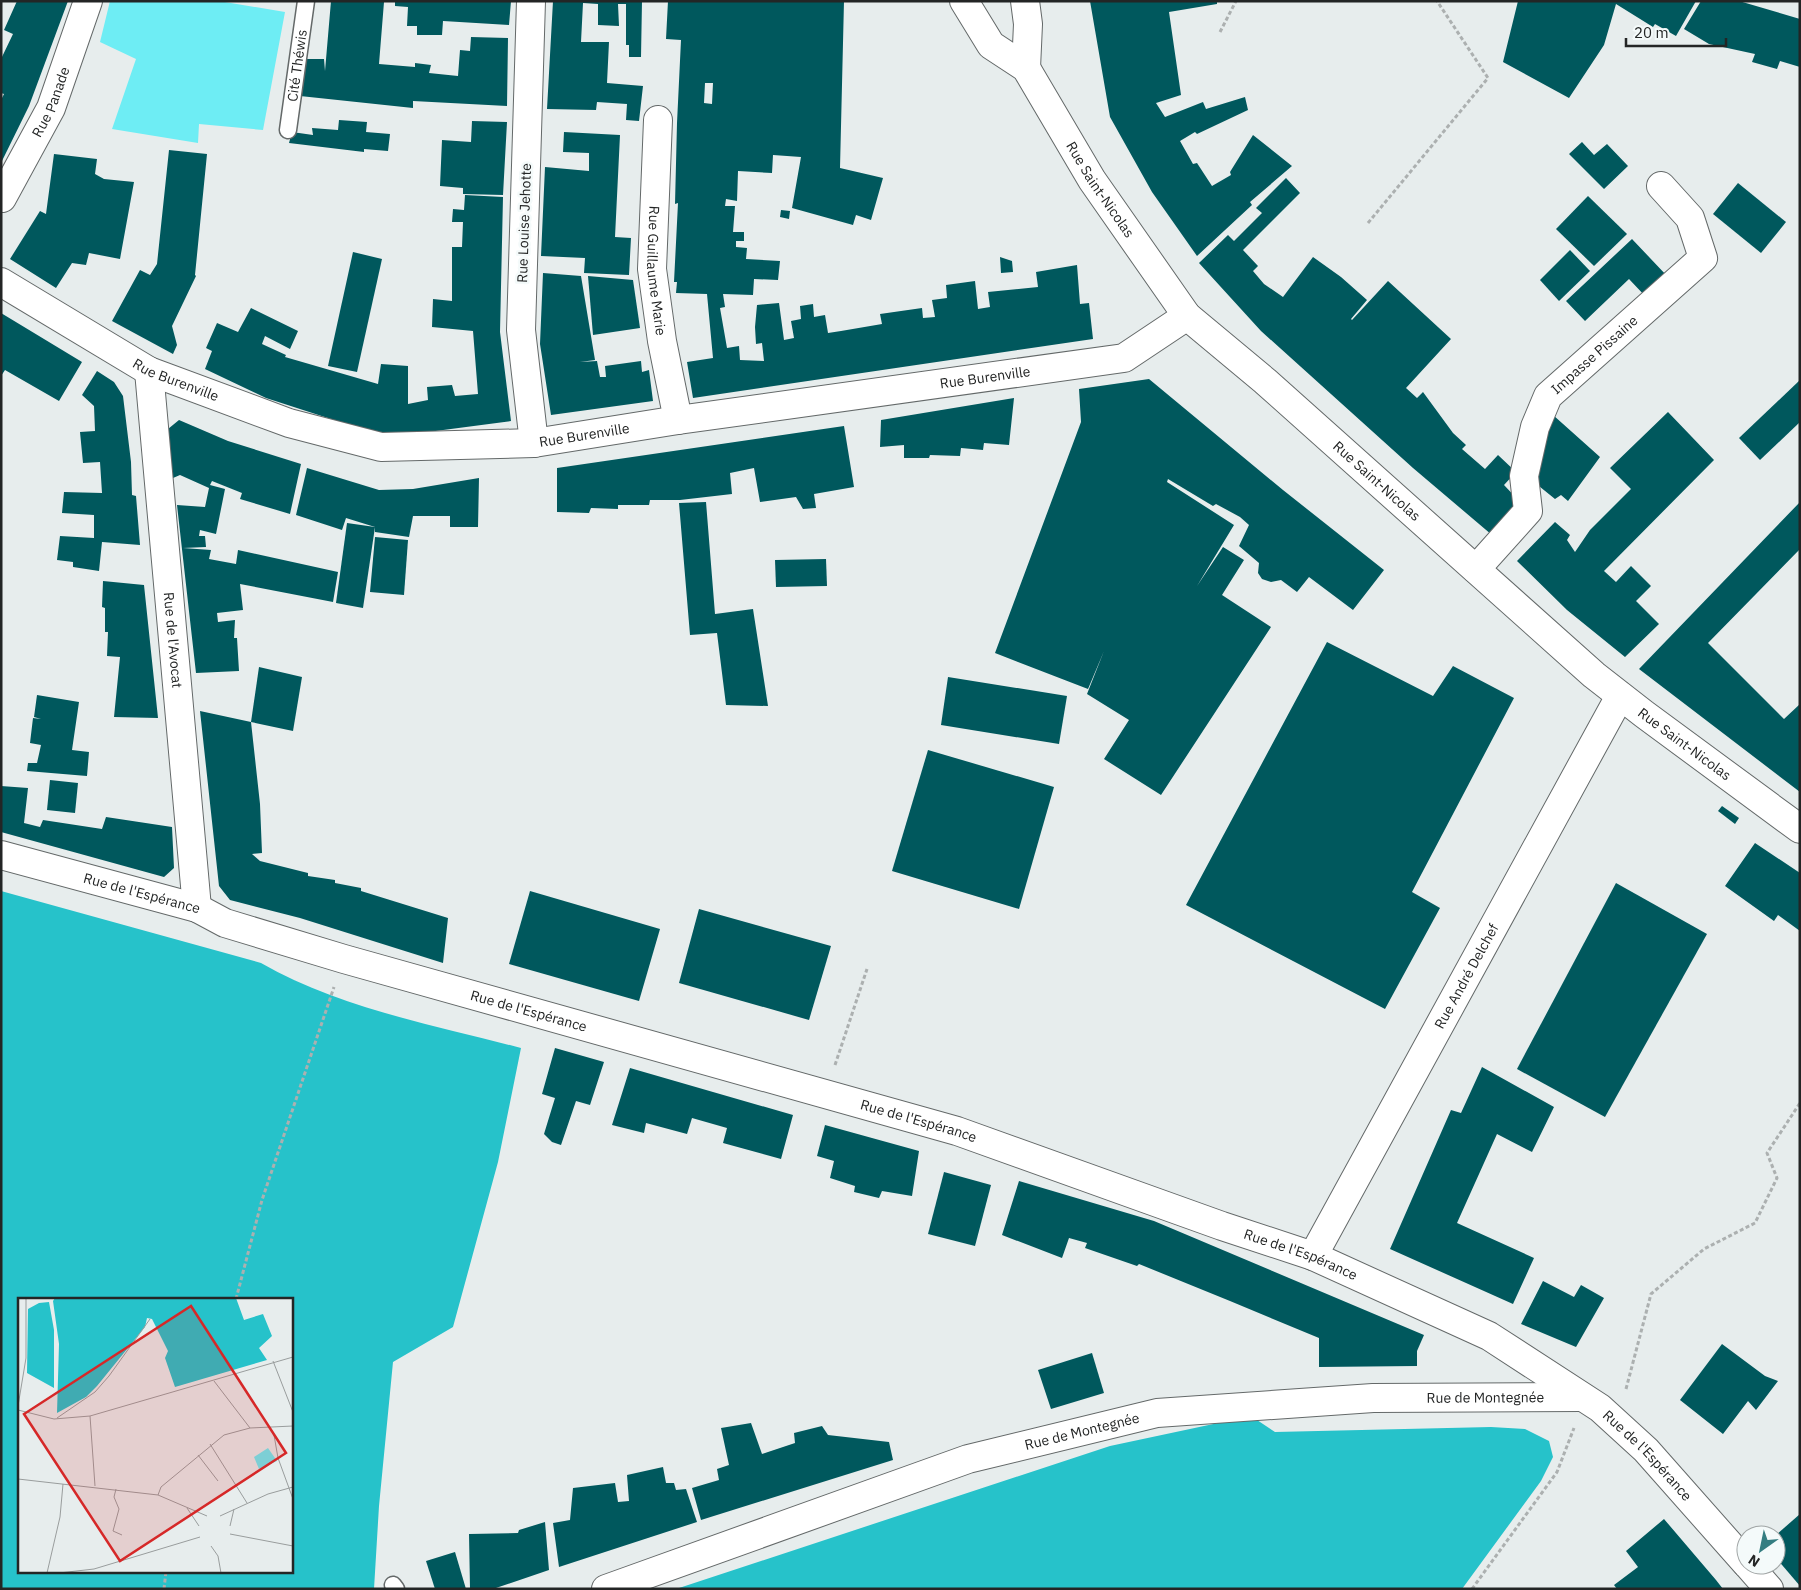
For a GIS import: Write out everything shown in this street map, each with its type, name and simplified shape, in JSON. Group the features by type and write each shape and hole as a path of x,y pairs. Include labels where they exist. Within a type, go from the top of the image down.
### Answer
{"street":[{"name":"Rue Panade","path":"2,198 50,108 88,1"},
{"name":"Rue Louise Jehotte","path":"532,1 521,330 534,443"},
{"name":"Rue Saint-Nicolas","path":"964,1 992,45 1026,68 1092,180 1187,316 1265,381 1620,696 1800,829"},
{"path":"1024,1 1028,24 1026,68"},
{"name":"Rue Guillaume Marie","path":"658,120 652,269 662,341 678,420"},
{"name":"Impasse Pissaine","path":"1476,570 1528,511 1524,476 1535,427 1548,396 1703,258 1690,218 1661,186"},
{"name":"Rue Burenville","path":"1,282 149,371 289,423 381,447 534,443 678,420 1124,358 1187,316"},
{"name":"Rue de l'Avocat","path":"149,371 197,908"},
{"name":"Rue André Delchef","path":"1313,1256 1514,894 1620,696"},
{"name":"Rue de l'Espérance","path":"1,855 197,908 225,923 344,959 957,1130 1222,1226 1313,1256 1489,1336 1600,1410 1646,1450 1736,1552"},
{"name":"Rue de Montegnée","path":"606,1589 968,1459 1157,1413 1373,1398 1600,1410"},
{"name":"Rue de l'Espérance","path":"1757,1575 1769,1589"}],"lane":[{"name":"Cité Théwis","path":"288,130 306,1"}],"path":[{"path":"1220,32 1236,1"},
{"path":"1368,223 1488,78 1438,1"},
{"path":"236,1298 262,1200 344,959"},
{"path":"827,1094 838,1052 867,969"},
{"path":"1472,1589 1557,1472 1575,1424 1600,1410 1651,1294 1704,1249 1755,1223 1777,1178 1767,1153 1800,1103"},
{"path":"164,1589 166,1572"}],"shaded area":[{"path":"110,1 219,1 285,12 263,130 199,124 198,143 112,129 136,59 100,42"},
{"path":"1,891 261,963 291,979 355,1004 521,1048 498,1162 453,1327 393,1362 379,1506 374,1589 1,1589"},
{"path":"1251,1416 1275,1432 1491,1427 1525,1429 1549,1441 1553,1457 1541,1481 1462,1589 676,1589 1110,1446"}],"building":[{"path":"17,1 68,1 29,106 1,163 1,100 4,94 1,93 1,59 13,34 4,30"},
{"path":"331,1 384,2 379,64 415,67 415,63 431,65 429,73 458,76 460,50 470,51 471,37 508,38 507,106 413,101 413,108 300,96 303,59 324,59 325,71"},
{"path":"395,1 511,1 509,25 443,21 442,35 417,35 417,26 407,26 408,7 395,6"},
{"path":"553,1 642,1 641,57 629,57 629,45 626,45 626,4 618,4 619,26 598,25 598,4 583,3 581,42 609,42 607,83 643,86 639,121 626,120 627,104 597,102 596,110 547,109"},
{"path":"668,1 844,1 840,168 883,178 871,220 856,215 853,225 792,208 801,157 773,155 772,173 738,171 737,201 726,199 725,206 735,206 733,232 744,232 744,241 736,241 736,247 747,248 746,259 780,261 778,280 754,279 753,295 723,294 725,307 720,308 727,348 739,346 740,360 764,361 762,343 756,344 757,305 779,303 784,340 794,338 791,321 801,319 800,306 813,304 814,317 825,315 828,333 882,324 880,314 922,308 923,318 935,317 932,300 947,298 946,285 975,281 978,309 990,307 988,292 1038,287 1036,272 1077,265 1080,304 1089,303 1093,339 693,398 687,362 713,358 707,294 676,293 677,282 674,282 678,203 675,204 681,40 666,39","holes":["705,83 713,83 712,104 704,103"]},
{"path":"1090,1 1217,1 1217,4 1169,12 1181,95 1156,103 1165,117 1203,102 1206,109 1245,97 1248,110 1197,134 1195,132 1180,141 1193,164 1197,163 1212,186 1231,175 1230,172 1253,135 1292,166 1250,202 1252,205 1197,256 1152,192 1110,117"},
{"path":"1518,1 1696,1 1676,36 1655,24 1653,27 1616,4 1604,45 1569,98 1503,62"},
{"path":"1701,1 1739,1 1800,19 1800,67 1780,61 1777,69 1752,62 1755,54 1709,44 1684,29"},
{"path":"339,120 367,122 366,132 390,134 388,151 364,149 364,152 289,143 292,132 313,135 312,128 338,130"},
{"path":"472,121 507,122 503,195 463,194 463,188 440,186 442,140 471,142"},
{"path":"564,132 620,135 615,237 631,238 629,275 584,273 585,258 541,256 545,167 589,171 589,153 563,152"},
{"path":"1582,142 1594,155 1607,144 1628,166 1604,189 1569,154"},
{"path":"169,150 207,154 196,276 172,326 177,345 173,354 112,321 140,270 150,275 157,264"},
{"path":"54,154 97,159 95,174 104,179 134,182 120,259 89,253 86,265 72,263 56,288 10,259 40,211 46,214"},
{"path":"1286,178 1300,193 1243,250 1258,266 1253,271 1264,284 1283,297 1313,257 1341,277 1367,300 1352,320 1388,281 1451,339 1406,388 1417,398 1423,392 1453,433 1466,445 1462,449 1485,469 1498,455 1516,472 1504,485 1521,503 1492,535 1413,468 1261,331 1199,263 1228,235 1234,241 1262,213 1256,208"},
{"path":"1738,183 1786,222 1761,253 1713,214"},
{"path":"465,195 503,197 500,332 511,421 405,435 368,431 266,398 205,369 212,351 206,348 217,323 238,332 251,308 298,331 290,349 265,336 262,344 286,355 285,357 378,384 381,364 408,366 408,404 428,400 427,387 452,385 455,396 478,394 473,331 432,327 433,299 452,301 452,247 462,247 463,222 452,222 453,209 464,210"},
{"path":"1588,196 1627,234 1594,266 1556,229"},
{"path":"781,210 790,211 789,219 780,217"},
{"path":"1632,239 1668,277 1646,297 1629,279 1585,321 1566,301"},
{"path":"1570,250 1590,271 1559,301 1540,280"},
{"path":"353,252 382,259 357,372 328,366"},
{"path":"1000,257 1012,261 1013,272 1001,273"},
{"path":"543,273 581,276 595,360 580,362 597,361 600,377 606,377 605,366 641,361 642,372 649,370 653,401 551,415 540,344"},
{"path":"588,276 633,280 640,328 593,335"},
{"path":"1,313 82,362 59,401 5,370 1,376"},
{"path":"97,371 114,382 123,396 131,462 132,495 136,496 140,545 102,542 99,571 73,567 73,562 57,560 60,536 94,538 94,515 62,513 64,492 102,493 100,462 83,463 80,432 95,431 94,406 82,395"},
{"path":"1149,379 1283,490 1384,570 1353,610 1309,577 1297,592 1281,580 1271,582 1262,579 1258,573 1259,563 1239,546 1249,525 1240,517 1216,504 1213,506 1168,479 1167,482 1234,525 1197,586 1223,547 1244,560 1222,595 1271,627 1161,795 1104,759 1129,720 1087,694 1104,651 1088,689 995,653 1081,422 1079,389"},
{"path":"1800,380 1800,422 1760,460 1739,438"},
{"path":"1014,398 1009,445 984,443 983,450 961,448 960,456 930,455 929,458 904,458 904,445 880,447 881,420"},
{"path":"1668,412 1714,460 1604,571 1616,582 1631,566 1651,586 1636,601 1659,624 1625,657 1567,610 1517,561 1555,522 1570,535 1567,540 1575,552 1590,530 1631,489 1610,468"},
{"path":"1553,415 1600,457 1568,501 1561,495 1555,499 1529,478"},
{"path":"179,420 228,441 301,464 290,514 240,499 242,493 212,481 210,485 225,489 216,534 200,530 199,536 205,536 206,547 183,548 211,550 209,559 236,564 238,550 338,572 333,602 240,584 243,610 217,613 218,622 235,620 234,638 237,638 239,671 196,673 177,505 205,507 209,488 180,475 173,478 168,429"},
{"path":"844,426 854,487 814,494 816,508 803,509 796,497 760,502 754,468 730,473 732,494 680,500 650,500 649,505 618,505 618,509 591,508 589,513 557,512 557,468"},
{"path":"307,468 379,490 413,489 479,478 478,527 450,527 450,516 413,516 409,537 375,532 375,527 346,518 342,530 296,515"},
{"path":"706,502 715,614 753,609 768,706 726,705 717,633 690,635 679,503"},
{"path":"1800,502 1800,549 1708,643 1784,719 1800,704 1800,792 1639,669"},
{"path":"347,523 375,527 363,608 336,603"},
{"path":"375,537 408,540 404,595 370,592"},
{"path":"826,559 827,586 776,587 775,560"},
{"path":"103,581 144,585 158,718 114,717 120,657 107,656 108,632 105,632 105,608 102,607"},
{"path":"1327,642 1433,696 1453,666 1514,698 1412,892 1440,908 1385,1009 1186,905"},
{"path":"259,667 302,677 293,731 251,722"},
{"path":"948,677 1067,696 1059,744 941,725"},
{"path":"37,695 79,702 72,750 89,752 87,776 27,771 28,763 37,763 41,745 30,743 33,718 41,719 34,717"},
{"path":"200,711 251,722 260,804 262,853 252,854 260,861 308,873 308,876 335,880 335,883 361,888 361,891 448,918 443,963 300,918 230,900 219,886"},
{"path":"928,750 1054,787 1019,909 892,871"},
{"path":"50,780 78,783 75,813 47,810"},
{"path":"1,786 28,788 24,823 40,827 43,820 102,829 106,817 172,827 174,868 164,877 1,832"},
{"path":"1722,806 1739,818 1735,824 1718,811"},
{"path":"1755,843 1800,873 1800,931 1778,915 1774,921 1725,886"},
{"path":"1616,883 1707,934 1605,1117 1517,1069"},
{"path":"530,891 660,929 639,1001 509,964"},
{"path":"699,909 831,946 809,1020 679,983"},
{"path":"555,1048 604,1062 590,1105 576,1101 561,1145 552,1142 544,1134 555,1098 542,1094"},
{"path":"1482,1067 1554,1107 1532,1152 1497,1134 1457,1223 1534,1258 1513,1304 1390,1249 1451,1110 1461,1113"},
{"path":"630,1068 793,1115 781,1159 723,1143 727,1128 692,1118 687,1134 646,1123 644,1133 612,1125"},
{"path":"825,1125 919,1151 912,1196 882,1191 879,1198 854,1192 855,1186 830,1178 834,1161 817,1156"},
{"path":"944,1172 991,1185 975,1246 928,1234"},
{"path":"1019,1181 1154,1221 1424,1335 1417,1351 1417,1366 1319,1367 1319,1338 1139,1264 1137,1266 1085,1248 1087,1243 1069,1238 1062,1258 1002,1235"},
{"path":"1543,1281 1574,1297 1581,1285 1604,1298 1576,1347 1521,1324"},
{"path":"1722,1344 1765,1376 1778,1381 1756,1410 1748,1401 1723,1434 1680,1400"},
{"path":"1092,1353 1104,1393 1051,1409 1038,1370"},
{"path":"751,1423 762,1454 795,1443 794,1433 822,1426 828,1435 889,1442 893,1460 701,1520 692,1488 719,1480 717,1469 729,1465 721,1428"},
{"path":"663,1467 666,1483 674,1483 676,1490 686,1489 697,1522 559,1567 553,1523 570,1520 573,1488 615,1483 618,1502 629,1501 627,1475"},
{"path":"1800,1514 1800,1586 1786,1570 1786,1526"},
{"path":"1664,1519 1723,1589 1617,1589 1614,1585 1638,1567 1626,1551"},
{"path":"545,1522 549,1570 493,1589 470,1589 469,1534 518,1533 519,1530"},
{"path":"455,1552 466,1589 435,1589 426,1561"}]}
